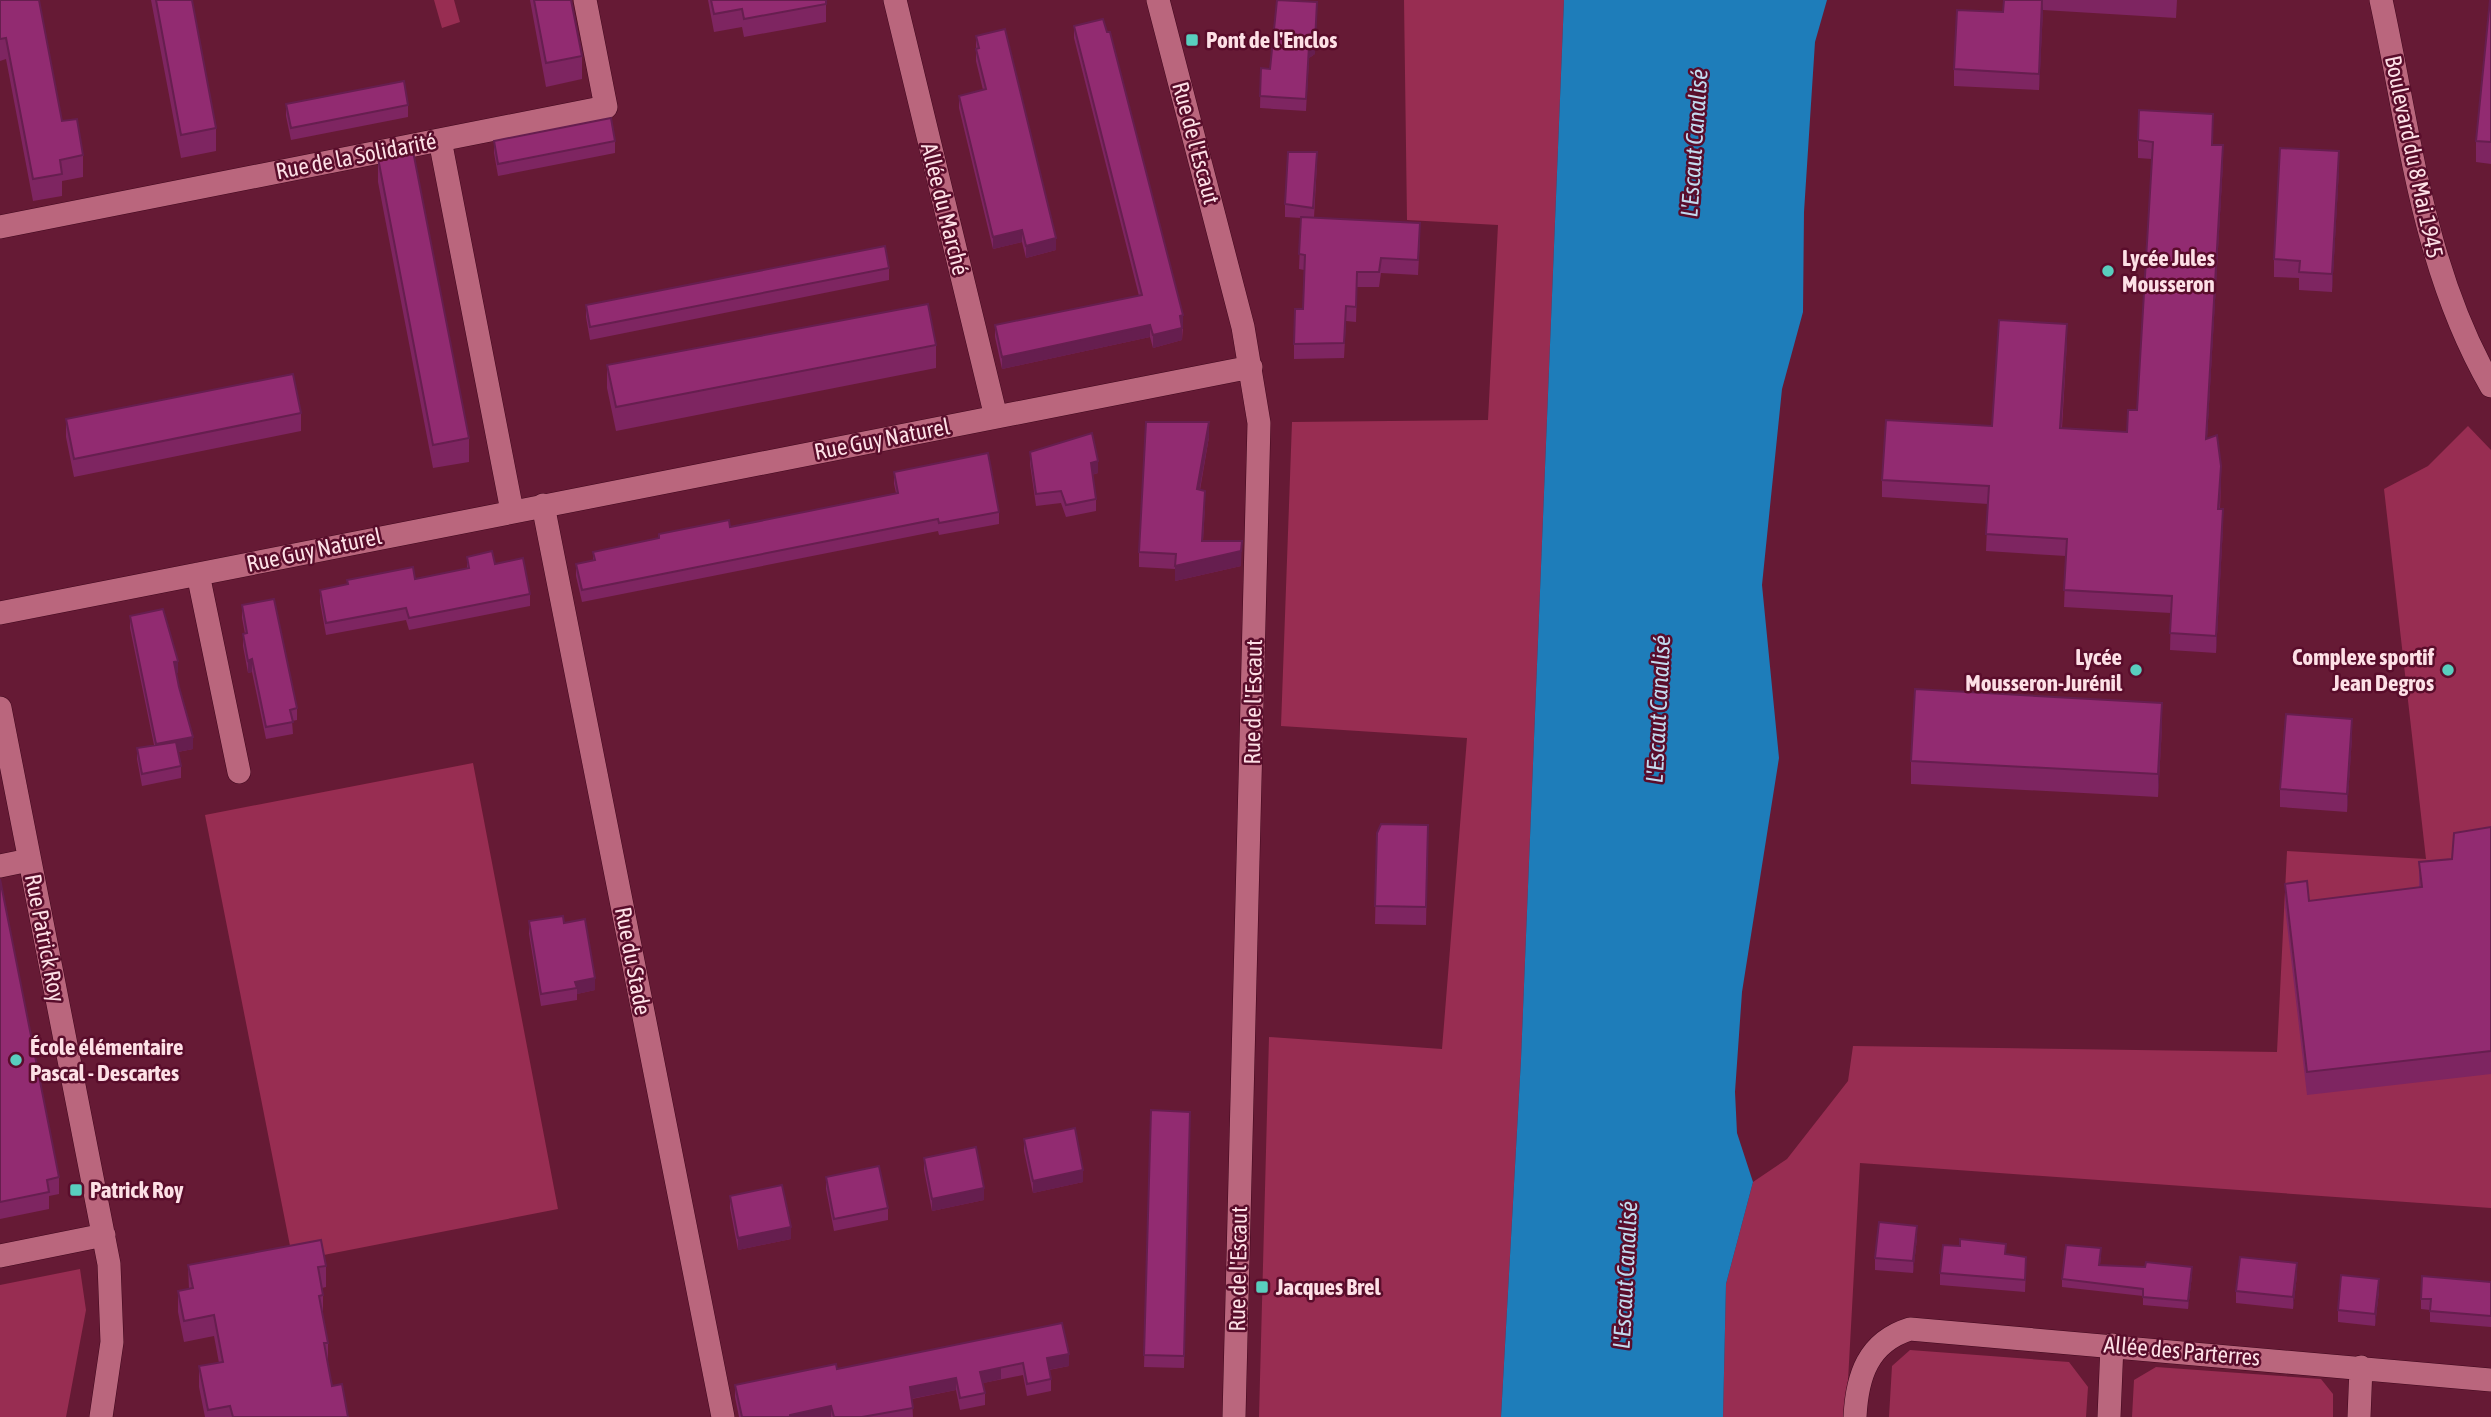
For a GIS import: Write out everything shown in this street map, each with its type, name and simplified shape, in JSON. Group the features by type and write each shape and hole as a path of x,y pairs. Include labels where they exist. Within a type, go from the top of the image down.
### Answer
{"street":[{"name":"Rue de la Solidarité","path":"0,228 606,107 585,0"},
{"name":"Allée du Marché","path":"895,0 996,417"},
{"name":"Rue de l'Escaut","path":"1158,0 1251,367 1258,407 1234,1417"},
{"name":"Boulevard du 8 Mai 1945","path":"2381,1 2431,243 2452,304 2491,386"},
{"path":"440,140 512,511"},
{"name":"Rue Guy Naturel","path":"0,613 1251,367"},
{"name":"Rue du Stade","path":"543,505 723,1417"},
{"path":"198,574 239,772"},
{"name":"Rue Patrick Roy","path":"0,708 111,1281 113,1322 110,1366 101,1417"},
{"path":"0,866 29,860"},
{"path":"0,1256 104,1236"},
{"name":"Allée des Parterres","path":"1855,1417 1858,1380 1878,1346 1899,1332 1925,1328 2491,1380"},
{"path":"2109,1417 2112,1345"},
{"path":"2359,1417 2361,1367"}],"shaded area":[{"path":"434,0 454,0 460,22 442,28"},
{"path":"1404,0 1564,0 1521,1059 1501,1417 1259,1417 1269,1037 1442,1049 1467,738 1281,726 1292,422 1488,420 1498,225 1407,220"},
{"path":"2468,426 2491,450 2491,1208 1860,1163 1846,1417 1723,1417 1726,1284 1753,1182 1787,1159 1848,1081 1853,1046 2277,1052 2287,851 2426,859 2384,489 2428,466"},
{"path":"473,763 558,1209 293,1261 205,815"},
{"path":"80,1269 86,1310 66,1417 0,1417 0,1285"},
{"path":"1910,1350 2069,1362 2088,1387 2086,1417 1889,1417 1892,1366"},
{"path":"2156,1367 2321,1379 2333,1394 2333,1417 2132,1417 2134,1380"}],"water":[{"name":"L'Escaut Canalisé","path":"1564,0 1827,0 1815,42 1804,212 1803,312 1782,389 1762,585 1779,758 1742,992 1735,1092 1737,1133 1753,1182 1726,1284 1723,1417 1501,1417 1521,1059"}],"building":[{"path":"0,0 39,0 62,121 77,119 83,155 60,160 62,174 33,179 6,38 0,39"},
{"path":"156,0 192,0 216,128 181,135"},
{"path":"534,0 571,0 582,56 546,63"},
{"path":"711,0 826,0 826,4 744,19 742,9 714,14"},
{"path":"1277,0 1317,2 1315,42 1309,46 1306,99 1260,96 1261,68 1270,69"},
{"path":"2004,0 2042,0 2039,74 1954,69 1957,10 2003,12"},
{"path":"2491,0 2491,142 2476,141"},
{"path":"1103,19 1107,32 1110,32 1183,315 1180,316 1182,328 1153,335 1150,325 1002,357 995,325 1142,295 1074,26"},
{"path":"1005,29 1056,238 1026,246 1022,230 993,237 959,96 986,89 976,49 979,48 976,36"},
{"path":"404,81 408,105 291,128 286,104"},
{"path":"2139,110 2213,114 2212,145 2223,145 2206,439 2217,435 2221,466 2218,509 2223,509 2216,636 2170,633 2172,596 2064,590 2067,539 1986,534 1989,486 1882,480 1886,420 1992,426 1999,320 2067,324 2060,428 2127,432 2128,410 2137,410 2153,142 2138,140"},
{"path":"611,118 615,141 498,164 494,141"},
{"path":"2280,148 2339,151 2332,274 2299,272 2300,261 2274,259"},
{"path":"413,151 469,438 433,445 378,158"},
{"path":"1288,152 1317,152 1313,208 1285,204"},
{"path":"1301,217 1420,223 1418,260 1381,258 1379,272 1357,272 1356,307 1346,306 1344,343 1294,344 1295,309 1303,309 1305,255 1299,254"},
{"path":"885,246 889,268 590,327 586,305"},
{"path":"928,304 936,345 616,407 607,365"},
{"path":"293,374 301,413 74,459 66,419"},
{"path":"1146,422 1209,422 1197,489 1205,491 1202,541 1242,541 1241,551 1175,566 1176,554 1139,552"},
{"path":"1092,433 1098,461 1091,463 1096,499 1066,505 1061,491 1036,494 1030,452"},
{"path":"988,453 999,512 939,523 938,519 582,590 576,564 595,560 593,552 659,538 659,534 729,520 730,527 898,493 894,472"},
{"path":"492,551 495,564 523,558 530,594 409,618 406,608 326,623 320,590 348,584 347,580 413,567 415,579 469,568 467,557"},
{"path":"274,599 297,708 290,710 293,722 266,727 252,659 248,661 242,605"},
{"path":"163,609 178,661 174,662 193,737 156,744 130,616"},
{"path":"1915,689 2162,703 2158,774 1911,761"},
{"path":"2286,714 2352,719 2347,794 2280,789"},
{"path":"176,742 181,766 142,774 137,748"},
{"path":"1381,824 1428,825 1426,907 1375,906 1377,833"},
{"path":"2491,827 2491,1051 2307,1072 2285,884 2307,881 2309,901 2422,887 2419,862 2452,859 2454,833"},
{"name":"École élémentaire Pascal - Descartes","path":"0,879 59,1177 47,1180 49,1192 0,1202"},
{"path":"563,916 564,923 585,919 595,978 575,982 577,988 541,994 529,921"},
{"path":"1151,1110 1190,1112 1184,1356 1144,1355"},
{"path":"1075,1128 1083,1170 1033,1181 1024,1139"},
{"path":"976,1147 984,1188 932,1199 924,1158"},
{"path":"879,1166 888,1208 834,1219 826,1177"},
{"path":"782,1185 791,1227 738,1238 730,1196"},
{"path":"1879,1222 1917,1226 1913,1261 1875,1258"},
{"path":"1960,1239 2006,1244 2005,1254 2026,1257 2025,1280 1940,1273 1943,1245 1960,1246"},
{"path":"321,1240 326,1266 318,1267 323,1295 319,1296 328,1343 324,1343 332,1386 342,1384 348,1417 233,1417 230,1406 208,1410 199,1366 223,1362 214,1315 184,1321 178,1291 193,1288 188,1265"},
{"path":"2066,1245 2101,1248 2099,1265 2145,1267 2146,1262 2192,1267 2188,1301 2143,1297 2143,1289 2062,1279"},
{"path":"2240,1257 2297,1263 2293,1297 2236,1291"},
{"path":"2341,1275 2379,1279 2375,1314 2338,1310"},
{"path":"2422,1276 2491,1282 2491,1316 2430,1311 2431,1299 2421,1299"},
{"path":"1062,1323 1069,1354 1047,1358 1051,1379 1027,1384 1023,1363 980,1372 985,1393 960,1398 956,1378 910,1387 913,1408 862,1417 834,1417 831,1406 790,1417 742,1417 735,1385 836,1364 837,1369"}],"place":[{"name":"Pont de l'Enclos","path":"1192,40"},
{"name":"Lycée Jules Mousseron","path":"2108,271"},
{"name":"Lycée Mousseron-Jurénil","path":"2136,670"},
{"name":"Complexe sportif Jean Degros","path":"2448,670"},
{"name":"École élémentaire Pascal - Descartes","path":"16,1060"},
{"name":"Patrick Roy","path":"76,1190"},
{"name":"Jacques Brel","path":"1262,1287"}]}
